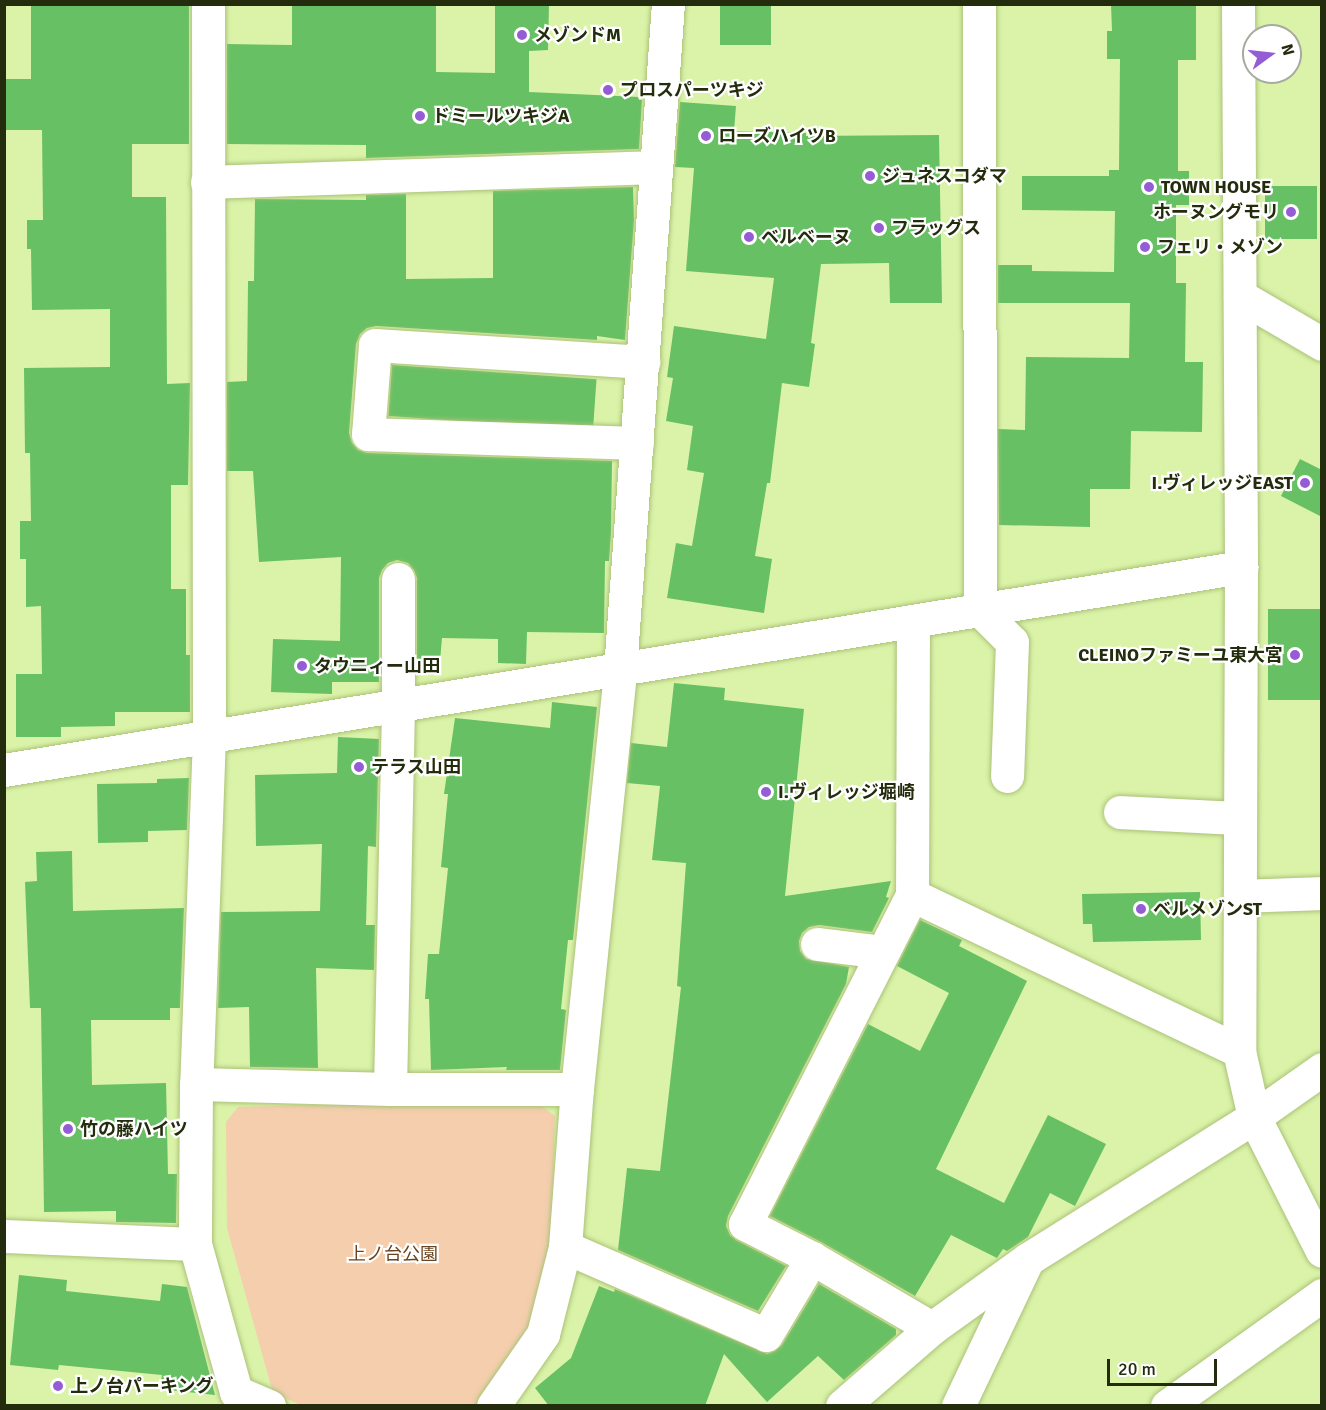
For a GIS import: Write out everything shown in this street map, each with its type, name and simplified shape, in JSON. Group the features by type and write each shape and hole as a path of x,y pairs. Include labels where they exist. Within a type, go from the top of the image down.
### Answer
{"street":[{"path":"208,4 209,736 196,1084 195,1244 236,1392 268,1406"},
{"path":"494,1406 543,1334 565,1247 577,1089 620,670 668,4"},
{"path":"979,4 980,610 1012,642 1007,776"},
{"path":"1239,4 1241,567 1239,1051 1254,1117 1320,1245"},
{"path":"207,182 656,167"},
{"path":"1240,296 1322,344"},
{"path":"637,443 368,434 375,345 642,362"},
{"path":"4,770 1241,567"},
{"path":"390,1089 398,706 398,579"},
{"path":"914,621 912,895 745,1224 812,1258 932,1328"},
{"path":"1120,812 1240,818"},
{"path":"1240,896 1322,893"},
{"path":"912,895 1239,1051"},
{"path":"817,944 882,952"},
{"path":"842,1406 932,1328 1028,1259 1254,1117 1322,1069"},
{"path":"196,1084 390,1089 577,1089"},
{"path":"4,1236 195,1244"},
{"path":"565,1247 766,1335 812,1258"},
{"path":"958,1406 1028,1259"},
{"path":"1167,1406 1322,1295"}],"green space":[{"name":"上ノ台公園","path":"533,1100 555,1116 551,1237 533,1327 477,1405 301,1405 273,1393 227,1228 226,1122 238,1107"}],"building":[{"path":"31,4 189,4 189,144 132,144 132,197 166,197 167,384 190,383 188,485 171,485 171,589 186,589 186,655 190,655 190,712 115,712 115,726 61,727 61,737 16,737 16,674 42,674 41,606 26,607 26,559 20,559 20,521 31,521 30,453 25,453 24,368 110,367 110,309 32,310 31,249 27,249 27,220 43,220 42,130 6,130 6,79 31,79"},
{"path":"292,4 436,4 436,72 495,73 495,4 549,4 548,50 529,51 529,92 639,97 639,100 642,100 639,149 366,158 366,145 227,144 227,44 292,45"},
{"path":"720,4 771,4 771,45 720,45"},
{"path":"1111,4 1196,4 1196,60 1178,60 1178,171 1189,171 1189,205 1176,205 1176,283 1186,283 1185,362 1203,362 1202,432 1131,431 1130,489 1090,489 1090,527 999,525 998,429 1025,430 1026,357 1129,358 1130,303 998,303 998,265 1032,265 1032,271 1114,272 1115,211 1022,210 1022,176 1109,176 1109,170 1119,170 1120,59 1107,59 1107,31 1112,31"},
{"path":"680,102 736,106 734,131 806,133 806,136 939,135 942,303 890,303 889,263 821,264 811,343 815,344 809,387 782,383 770,483 767,483 755,556 772,559 764,613 667,598 676,543 692,546 704,473 687,470 693,426 666,421 673,378 667,377 674,326 766,339 774,278 686,271 694,168 675,167"},
{"name":"ホーヌングモリ","path":"1265,186 1317,186 1317,239 1265,239"},
{"path":"633,187 634,220 625,340 597,336 597,340 376,326 367,328 360,334 356,344 349,433 352,443 358,450 367,453 612,461 611,533 609,561 605,561 604,633 527,632 526,664 498,663 498,639 442,638 439,673 417,671 417,578 408,563 397,560 388,563 379,578 379,682 332,682 332,694 271,692 273,639 340,641 341,557 259,562 253,471 227,471 227,382 247,381 248,281 254,281 255,199 366,200 366,195 406,194 406,279 493,278 493,191"},
{"path":"392,365 597,379 593,430 388,416"},
{"name":"I.ヴィレッジEAST","path":"1300,459 1322,470 1322,517 1281,496"},
{"name":"CLEINOファミーユ東大宮","path":"1268,609 1322,609 1322,700 1268,700"},
{"path":"674,683 725,688 724,700 804,709 785,896 891,881 886,897 889,898 872,932 819,925 809,927 802,933 799,941 800,951 806,959 849,967 846,984 728,1216 726,1226 730,1235 786,1266 758,1311 618,1250 627,1168 660,1171 681,987 677,986 686,863 652,860 660,786 627,783 631,743 667,747"},
{"path":"552,702 597,707 573,940 568,940 561,1009 566,1010 560,1070 506,1070 507,1067 431,1070 429,999 425,999 428,954 439,954 448,868 441,867 448,794 444,794 455,718 550,728"},
{"path":"338,737 379,739 376,847 368,846 366,925 375,925 374,970 316,968 318,1068 250,1067 249,1007 218,1008 221,912 320,911 322,844 256,846 255,775 337,773"},
{"path":"189,778 187,830 148,831 148,842 98,843 97,784 157,783 157,779"},
{"path":"72,851 73,911 184,908 180,1008 170,1008 170,1020 91,1020 92,1085 166,1083 168,1174 177,1174 176,1223 116,1222 116,1211 44,1212 41,1008 30,1008 25,882 37,881 36,852"},
{"name":"ベルメゾンST","path":"1200,892 1201,940 1093,942 1092,924 1083,924 1082,894"},
{"path":"920,920 962,940 959,946 1027,981 936,1169 1004,1203 1048,1115 1106,1144 1075,1206 1050,1193 1028,1237 1007,1251 1003,1249 997,1258 951,1235 915,1296 821,1242 770,1216 868,1024 920,1051 949,993 897,966"},
{"path":"19,1275 67,1280 66,1291 160,1301 162,1284 187,1287 215,1395 160,1389 162,1375 59,1365 58,1370 10,1365"},
{"path":"819,1284 896,1329 896,1335 844,1380 818,1356 767,1402 724,1354 705,1406 549,1406 535,1388 571,1358 599,1286 614,1292 615,1289 767,1354 782,1345"}],"place":[{"name":"メゾンドM","path":"522,35"},
{"name":"プロスパーツキジ","path":"608,90"},
{"name":"ドミールツキジA","path":"420,116"},
{"name":"ローズハイツB","path":"706,136"},
{"name":"ジュネスコダマ","path":"870,176"},
{"name":"TOWN HOUSE","path":"1149,187"},
{"name":"ホーヌングモリ","path":"1291,212"},
{"name":"フラッグス","path":"879,228"},
{"name":"ベルベーヌ","path":"749,237"},
{"name":"フェリ・メゾン","path":"1145,247"},
{"name":"I.ヴィレッジEAST","path":"1305,483"},
{"name":"CLEINOファミーユ東大宮","path":"1295,655"},
{"name":"タウニィー山田","path":"302,666"},
{"name":"テラス山田","path":"359,767"},
{"name":"I.ヴィレッジ堀崎","path":"766,792"},
{"name":"ベルメゾンST","path":"1141,909"},
{"name":"竹の藤ハイツ","path":"68,1129"},
{"name":"上ノ台パーキング","path":"58,1386"}]}
